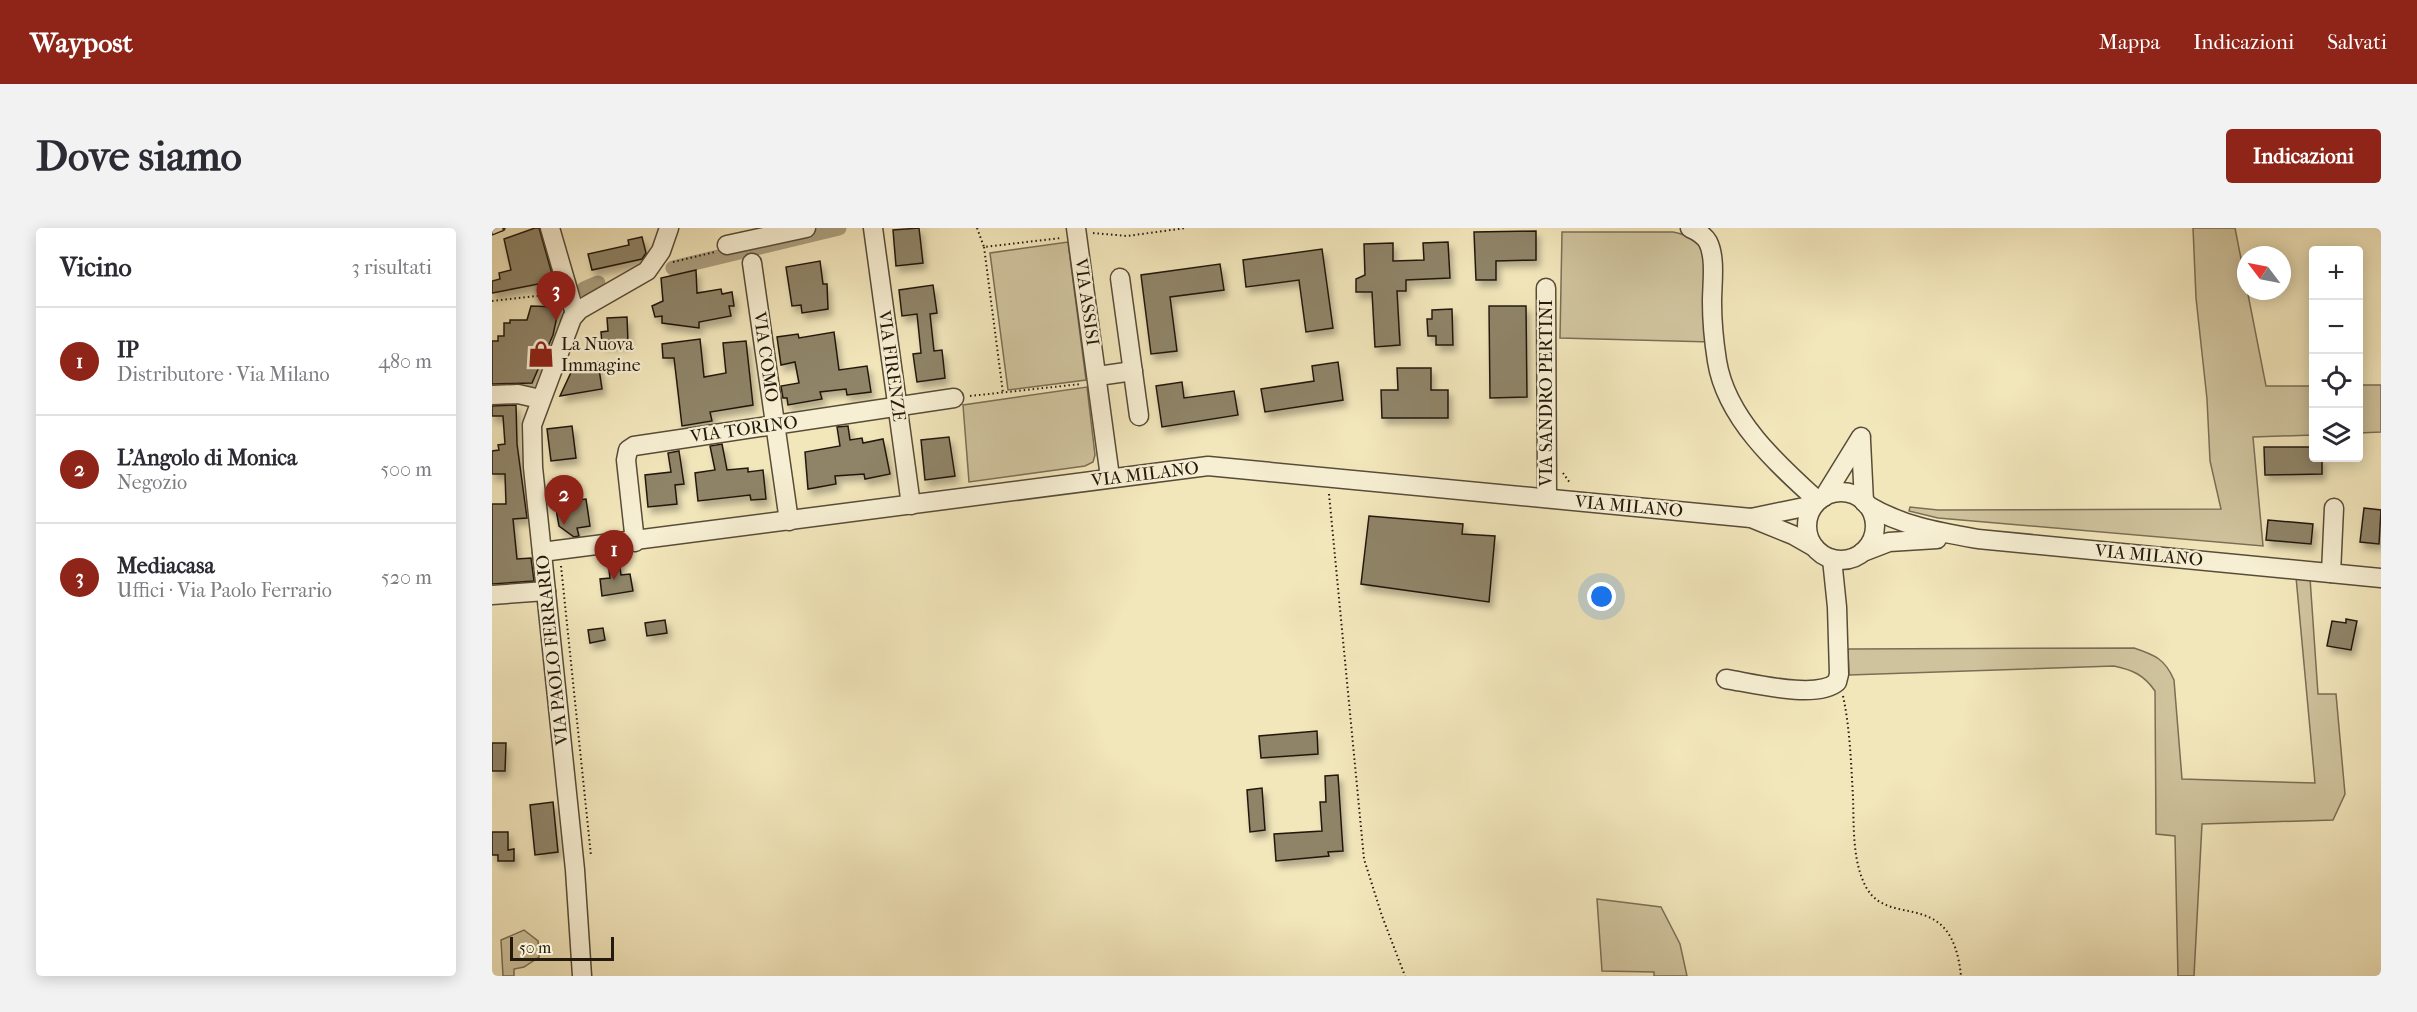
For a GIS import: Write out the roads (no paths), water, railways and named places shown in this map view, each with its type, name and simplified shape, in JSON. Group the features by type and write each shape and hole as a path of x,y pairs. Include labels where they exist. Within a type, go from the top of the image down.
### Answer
{"street":[{"path":"550,228 575,314 647,271 658,257 669,228"},
{"path":"727,245 806,228"},
{"name":"VIA FIRENZE","path":"873,228 911,505"},
{"name":"VIA ASSISI","path":"1076,228 1110,477"},
{"path":"1690,228 1702,235 1710,250 1715,345 1723,385 1729,399 1741,418 1766,448 1819,501"},
{"name":"VIA COMO","path":"752,263 789,521"},
{"name":"VIA ASSISI","path":"1120,278 1139,416"},
{"name":"VIA SANDRO PERTINI","path":"1546,288 1547,498"},
{"name":"VIA PAOLO FERRARIO","path":"575,314 540,399 532,425 533,467 575,870 582,976"},
{"path":"1098,379 1133,371"},
{"path":"492,395 518,394 540,399"},
{"name":"VIA TORINO","path":"635,542 626,460 628,450 634,446 954,398"},
{"path":"1861,437 1866,503 1874,521 1874,533 1863,552 1853,558 1832,559 1814,547 1807,526 1819,501 1861,437"},
{"name":"VIA MILANO","path":"542,552 561,552 1110,477 1208,466 1751,518 1793,535 1814,547"},
{"path":"1819,501 1844,492 1866,503"},
{"name":"VIA MILANO","path":"1751,518 1819,501"},
{"name":"VIA MILANO","path":"1866,503 1900,522 1930,531 1978,539 2381,578"},
{"path":"2325,572 2334,508"},
{"name":"VIA MILANO","path":"1863,552 1889,542 1917,539 1978,539"},
{"path":"1726,679 1784,688 1823,689 1837,682 1837,607 1832,559"},
{"path":"492,595 546,591"}],"waterway":[{"path":"673,268 839,228"},
{"path":"584,289 598,283"}],"railway":[{"path":"492,232 502,228"}],"place":[{"name":"Mediacasa","path":"556,321"},
{"name":"La Nuova Immagine","path":"541,354"},
{"name":"L'Angolo di Monica","path":"564,525"},
{"name":"IP","path":"614,580"}]}
